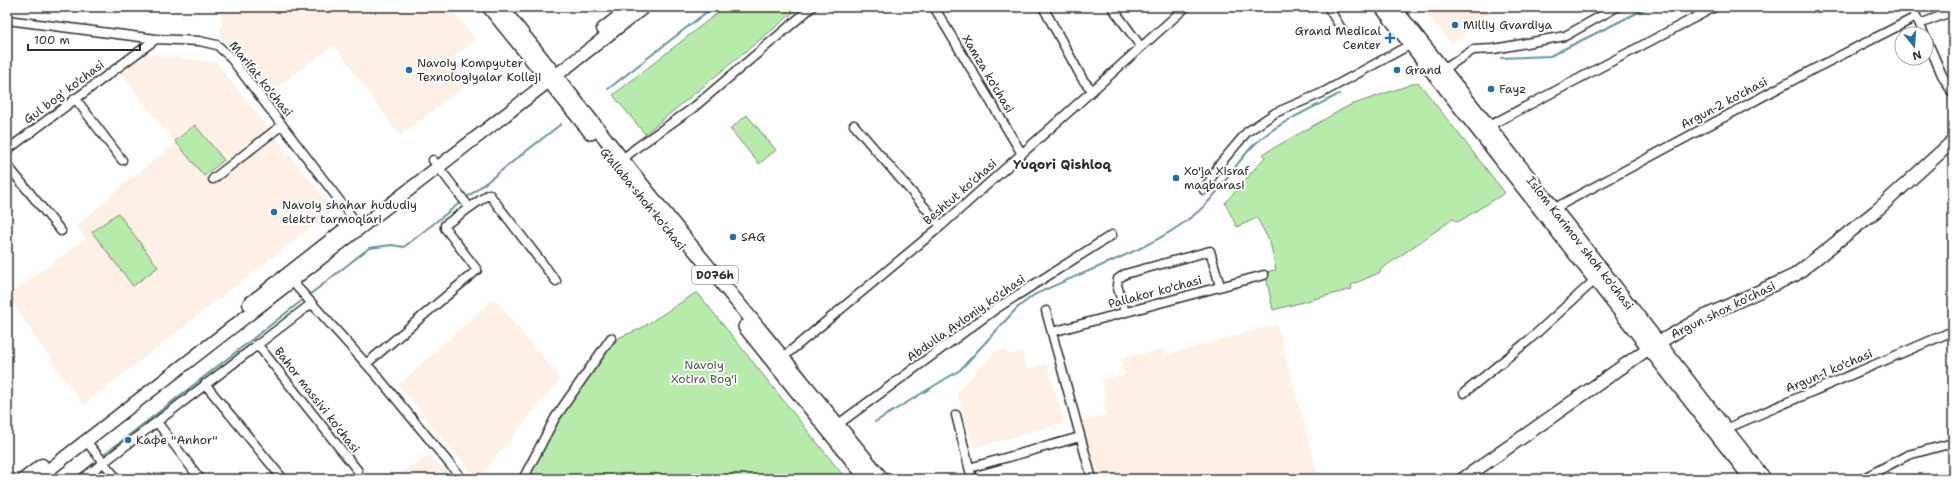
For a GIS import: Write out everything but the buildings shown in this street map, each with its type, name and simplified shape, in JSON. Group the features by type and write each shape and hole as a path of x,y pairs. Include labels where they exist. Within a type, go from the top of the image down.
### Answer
{"main road":[{"name":"G'allaba shoh ko'chasi","path":"489,7 524,50 551,75 623,159 782,358 882,479"},
{"path":"501,7 551,75"},
{"path":"551,75 630,7"},
{"path":"24,479 289,278 551,75 644,7"},
{"name":"Islom Karimov shoh ko'chasi","path":"1381,7 1414,42 1484,129 1653,346 1715,433 1751,479"},
{"name":"Islom Karimov shoh ko'chasi","path":"1394,7 1414,42"},
{"name":"G'allaba shoh ko'chasi","path":"551,75 867,479"},
{"name":"Argun shox ko'chasi","path":"1462,479 1653,346 1701,318 1795,275 1876,211 1953,141"},
{"path":"37,479 289,278 356,221 436,164"},
{"name":"Islom Karimov shoh ko'chasi","path":"1549,212 1596,279 1653,346 1727,428 1765,479"}],"street":[{"path":"623,159 636,148 693,108 812,7"},
{"name":"Xamza ko'chasi","path":"934,7 1022,154"},
{"path":"1043,7 1083,80 1092,90"},
{"path":"1112,7 1141,46"},
{"name":"Beshtut ko'chasi","path":"782,358 941,226 1186,7"},
{"path":"1328,7 1342,30"},
{"path":"1438,73 1473,50 1494,49 1565,36 1617,7"},
{"path":"1484,129 1714,7"},
{"path":"1912,7 1920,26"},
{"name":"Argun-2 ko'chasi","path":"1549,212 1812,70 1918,21 1953,11"},
{"name":"Marifat ko'chasi","path":"7,20 156,39 199,41 217,45 230,57 356,221"},
{"name":"Gul bog' ko'chasi","path":"7,150 156,39"},
{"path":"1204,190 1220,165 1246,132 1275,113 1322,93 1414,42"},
{"path":"1934,56 1942,75 1953,94"},
{"path":"75,98 122,160"},
{"path":"212,179 282,125"},
{"path":"854,125 941,226"},
{"path":"436,164 469,207"},
{"path":"7,165 61,231"},
{"path":"366,364 477,270 445,228 446,225 469,207 489,194 556,281"},
{"name":"Abdulla Avloniy ko'chasi","path":"837,425 997,308 1112,235"},
{"path":"1125,312 1117,285 1118,279 1125,274 1210,251 1220,286"},
{"name":"Pallakor ko'chasi","path":"1052,332 1264,275"},
{"path":"289,278 366,364 462,479"},
{"path":"1464,393 1529,340 1596,279"},
{"path":"82,479 311,304"},
{"path":"1046,311 1092,479"},
{"name":"Argun-1 ko'chasi","path":"1715,433 1953,331"},
{"path":"523,479 556,418 611,338"},
{"name":"Bahor massivi ko'chasi","path":"257,344 358,471"},
{"path":"205,384 283,479"},
{"path":"956,415 972,479"},
{"path":"157,422 200,479"},
{"path":"969,468 1080,437"},
{"path":"86,441 117,479"},
{"path":"1862,479 1908,455 1953,443"}],"shaded area":[{"name":"Navoiy Kompyuter Texnologiyalar Kolleji","path":"220,7 450,7 476,40 453,57 474,80 400,136 334,45 267,95 219,35 222,23"},
{"name":"Milliy Gvardiya","path":"1421,7 1498,7 1451,44"},
{"path":"145,54 216,62 334,210 83,405 7,296 86,238 76,226 124,184 175,143 120,73"},
{"path":"494,298 560,379 478,479 398,385"},
{"path":"1277,324 1319,479 1096,479 1082,421 1106,415 1104,399 1106,397 1102,379 1124,375 1120,359 1164,349 1166,355"},
{"path":"1005,348 1009,355 1022,351 1027,369 1047,363 1064,423 973,448 957,392 996,351"},
{"path":"430,455 453,479 387,479 394,476"}],"green space":[{"path":"725,7 800,7 645,134 613,95"},
{"path":"1418,82 1505,193 1458,222 1453,219 1380,270 1381,272 1351,285 1352,289 1273,310 1265,272 1276,270 1270,242 1257,218 1237,227 1225,203 1265,157 1263,154 1348,106"},
{"path":"747,115 776,150 759,164 730,129"},
{"path":"195,125 224,160 204,176 175,141"},
{"path":"118,213 158,267 133,286 92,232"},
{"name":"Navoiy Xotira Bog'i","path":"697,292 846,479 528,479 561,414 611,346 620,337 640,329"}],"waterway":[{"path":"608,89 713,7"},
{"path":"1501,58 1550,56 1649,7"},
{"path":"875,422 960,370 1017,308 1034,295 1137,250 1176,228 1194,215 1210,200 1242,158 1259,141 1280,125 1339,94"},
{"path":"465,199 561,124"},
{"path":"308,296 369,248 392,245 404,247 461,202"},
{"path":"101,457 304,299"},
{"path":"74,479 98,460"}],"place":[{"name":"Milliy Gvardiya","path":"1455,25"},
{"name":"Grand Medical Center","path":"1390,38"},
{"name":"Navoiy Kompyuter Texnologiyalar Kolleji","path":"409,70"},
{"name":"Grand","path":"1397,70"},
{"name":"Fayz","path":"1491,89"},
{"name":"Xo'ja Xisraf maqbarasi","path":"1176,178"},
{"name":"Navoiy shahar hududiy elektr tarmoqlari","path":"274,212"},
{"name":"SAG","path":"733,237"},
{"name":"Кафе \"Anhor\"","path":"128,440"}],"district":[{"name":"Yuqori Qishloq","path":"1062,164"}]}
